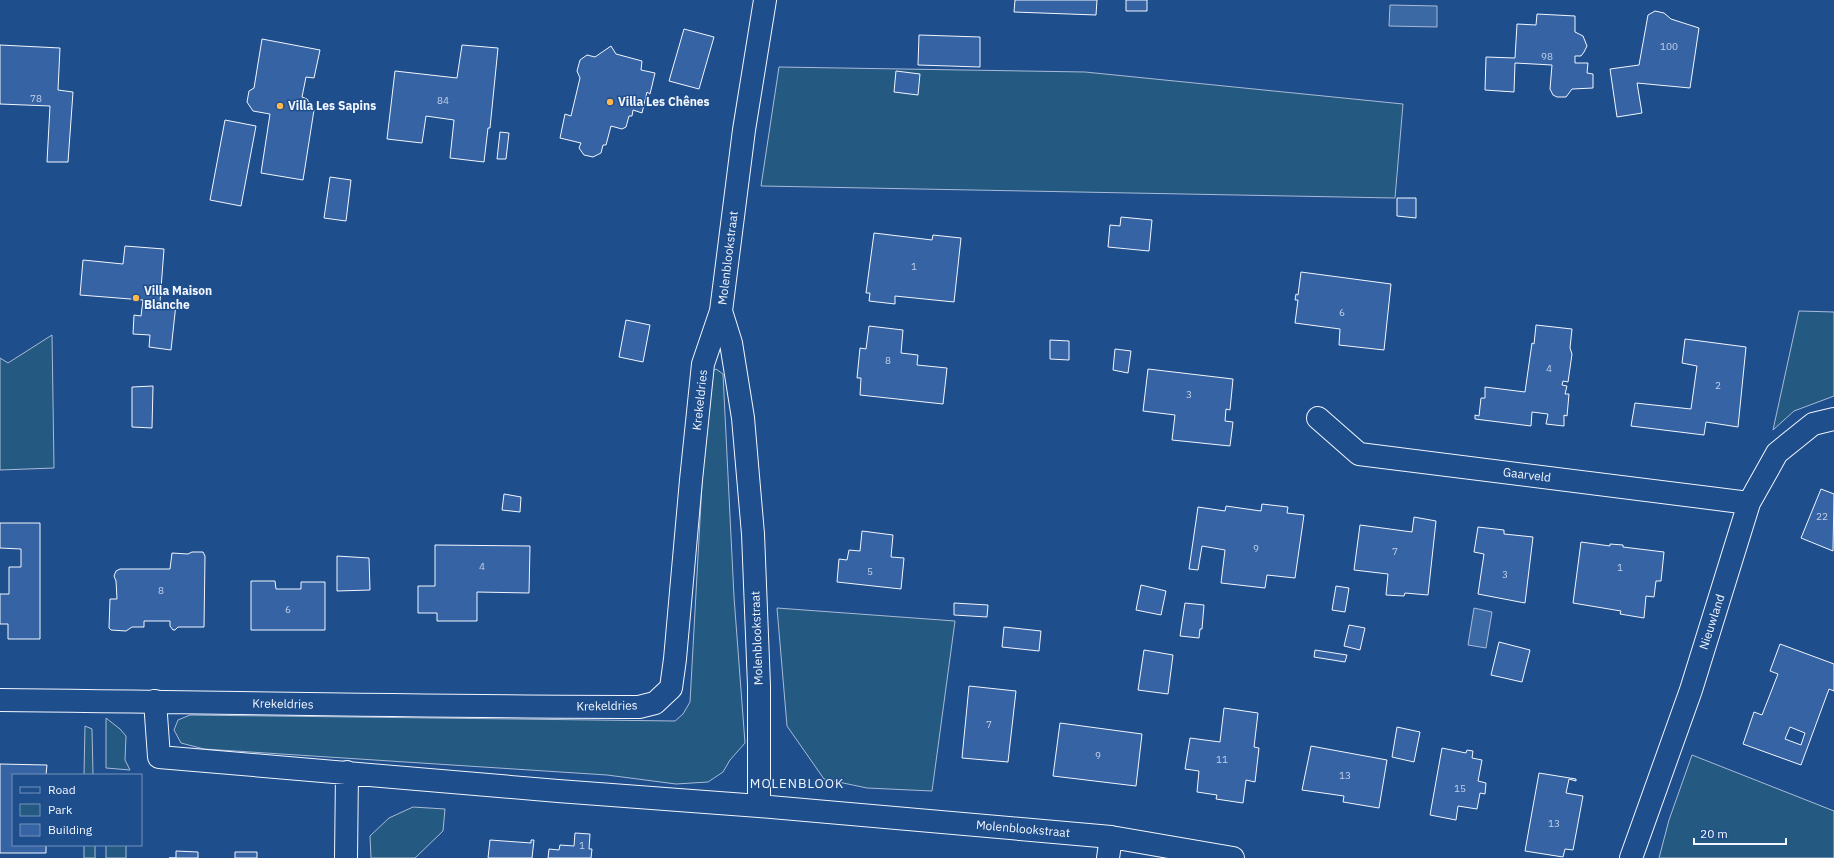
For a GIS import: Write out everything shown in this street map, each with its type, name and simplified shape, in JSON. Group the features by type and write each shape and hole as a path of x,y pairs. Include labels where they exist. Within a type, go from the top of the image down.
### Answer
{"street":[{"name":"Molenblookstraat","path":"765,0 744,130 721,311 731,343 743,418 753,534 759,686 759,806 1109,848 1234,858"},
{"name":"Krekeldries","path":"0,700 155,701 433,707 639,707 655,703 671,688 675,659 690,480 704,364 721,311"},
{"name":"Gaarveld","path":"1318,418 1360,454 1750,503"},
{"name":"Nieuwland","path":"1631,858 1690,690 1750,503 1777,453 1813,424 1834,419"},
{"path":"155,701 159,757 558,791 759,806"},
{"path":"346,858 347,772"}],"green space":[{"path":"779,67 1085,72 1403,104 1395,198 761,186"},
{"path":"1799,311 1834,312 1834,396 1794,411 1773,430"},
{"path":"52,335 54,468 0,470 0,358 8,363"},
{"path":"716,369 723,374 734,597 745,743 730,760 723,772 708,782 676,784 607,775 204,749 181,743 174,730 178,720 190,715 675,721 683,714 690,702 707,393 710,373"},
{"path":"777,608 955,621 932,791 867,788 824,779 787,726"},
{"path":"106,718 126,736 125,760 130,770 106,768"},
{"path":"85,726 92,729 93,774 84,774"},
{"path":"1692,755 1834,811 1834,858 1659,858 1669,820"},
{"path":"413,807 445,809 443,831 415,858 371,858 370,836 389,818"},
{"path":"84,846 95,846 95,858 84,858"},
{"path":"106,846 126,846 126,858 106,858"}],"shaded area":[{"path":"1390,5 1437,6 1437,27 1389,26"},
{"path":"1474,608 1492,612 1486,648 1468,645"}],"building":[{"path":"1015,0 1097,0 1096,15 1014,12"},
{"path":"1126,0 1147,0 1147,11 1126,11"},
{"path":"1655,11 1664,13 1671,19 1699,28 1690,88 1637,83 1642,113 1617,117 1610,69 1639,65 1648,15"},
{"path":"1537,14 1575,16 1575,32 1583,36 1587,46 1581,56 1575,56 1575,63 1588,63 1587,73 1593,74 1593,88 1572,89 1566,97 1557,97 1553,95 1550,89 1552,65 1515,63 1514,92 1485,90 1486,57 1515,58 1517,24 1536,25"},
{"path":"684,29 714,37 699,89 669,81"},
{"path":"919,35 980,37 980,67 918,65"},
{"name":"Villa Les Sapins","path":"262,39 320,50 314,78 306,77 302,97 307,99 314,110 303,180 261,173 270,114 253,111 247,102 249,91 254,88"},
{"path":"0,45 60,48 58,90 73,92 68,162 47,162 50,106 0,104"},
{"path":"462,45 498,48 490,128 488,128 484,162 450,158 454,120 426,116 422,143 387,139 395,71 457,78"},
{"name":"Villa Les Chênes","path":"611,46 616,54 642,61 641,70 655,73 650,94 647,92 642,113 633,110 632,116 629,116 626,127 622,129 611,126 606,145 603,145 601,153 593,157 584,155 579,148 581,143 560,138 565,114 571,116 580,78 577,71 580,60 587,55 595,57"},
{"path":"896,71 920,74 918,95 894,92"},
{"path":"225,120 256,126 241,206 210,200"},
{"path":"500,132 509,133 506,159 497,159"},
{"path":"330,177 351,180 346,221 324,218"},
{"path":"1397,198 1416,198 1416,218 1397,216"},
{"path":"1121,217 1152,220 1149,251 1108,247 1110,225 1120,226"},
{"path":"874,233 932,240 933,235 961,238 954,302 895,296 895,304 869,301 870,293 866,293"},
{"name":"Villa Maison Blanche","path":"125,246 164,249 160,302 176,304 171,350 149,347 150,335 133,334 134,315 141,316 143,300 80,295 83,260 123,264"},
{"path":"1301,272 1391,284 1384,350 1339,345 1340,329 1295,323 1298,300 1295,300 1296,294 1298,295"},
{"path":"626,320 650,325 643,362 619,357"},
{"path":"1536,325 1572,329 1570,348 1572,354 1568,382 1563,381 1562,385 1567,386 1565,394 1569,394 1567,416 1564,415 1564,426 1546,424 1548,414 1532,412 1531,426 1475,419 1475,415 1479,416 1481,398 1485,398 1485,387 1525,392"},
{"path":"869,326 903,330 901,353 918,355 917,365 947,368 943,404 860,395 861,378 857,378 860,348 866,349"},
{"path":"1685,339 1746,347 1738,427 1706,422 1704,435 1631,426 1635,403 1691,409 1697,366 1682,363"},
{"path":"1050,340 1069,341 1069,360 1050,359"},
{"path":"1115,349 1131,351 1128,373 1113,370"},
{"path":"1148,369 1233,379 1230,410 1226,409 1225,421 1233,422 1230,446 1172,440 1175,415 1143,411"},
{"path":"153,386 152,428 132,427 132,387"},
{"path":"1821,489 1834,494 1833,551 1801,538"},
{"path":"504,494 521,497 520,512 502,510"},
{"path":"1262,504 1288,507 1287,513 1304,515 1295,578 1267,575 1265,588 1221,583 1225,550 1202,546 1198,570 1189,569 1198,507 1225,511 1226,506 1261,511"},
{"path":"1414,517 1436,521 1428,595 1405,593 1404,596 1386,595 1388,574 1354,570 1360,525 1412,532"},
{"path":"0,523 40,523 40,639 8,639 8,624 0,624 0,594 9,594 9,567 21,567 21,549 0,548"},
{"path":"1478,527 1504,530 1504,534 1533,537 1525,603 1478,594 1484,554 1474,552"},
{"path":"862,531 893,535 891,557 904,558 901,589 837,582 839,559 847,560 849,550 860,551"},
{"path":"1581,542 1610,546 1610,544 1623,545 1623,547 1664,552 1661,581 1656,581 1654,597 1646,596 1644,618 1620,614 1621,611 1573,603"},
{"path":"435,545 530,546 529,593 477,592 477,621 437,621 437,613 418,613 418,586 435,586"},
{"path":"192,552 203,552 205,556 204,627 178,627 173,630 170,626 170,621 144,621 144,627 132,627 126,631 111,630 109,628 110,599 117,599 116,581 114,576 116,571 120,569 170,569 172,553 188,554"},
{"path":"337,556 369,558 370,590 337,591"},
{"path":"251,581 275,581 276,589 301,589 301,582 325,582 325,630 251,630"},
{"path":"1141,585 1166,591 1161,615 1136,610"},
{"path":"1336,586 1349,588 1345,612 1332,610"},
{"path":"954,603 988,605 987,617 954,615"},
{"path":"1185,603 1204,605 1202,629 1200,629 1199,638 1180,636"},
{"path":"1349,625 1365,628 1360,650 1344,646"},
{"path":"1004,627 1041,631 1039,651 1002,647"},
{"path":"1499,642 1530,650 1522,682 1491,675"},
{"path":"1780,644 1834,664 1834,691 1829,689 1801,765 1743,744 1754,712 1762,715 1778,674 1770,671","holes":["1790,727 1805,733 1801,745 1785,739"]},
{"path":"1144,650 1173,655 1168,694 1138,690"},
{"path":"1315,650 1347,655 1345,662 1314,657"},
{"path":"969,686 1016,691 1008,762 962,758"},
{"path":"1224,708 1258,713 1254,747 1259,748 1255,782 1246,780 1243,803 1216,799 1217,795 1197,792 1199,771 1185,769 1190,738 1220,742"},
{"path":"1060,723 1142,734 1136,786 1053,776"},
{"path":"1397,727 1420,732 1414,762 1392,757"},
{"path":"1311,746 1387,760 1379,808 1343,802 1344,796 1302,790"},
{"path":"1442,748 1466,753 1467,750 1473,751 1472,758 1482,760 1478,781 1486,783 1485,794 1480,793 1477,809 1458,806 1456,820 1430,815"},
{"path":"0,764 47,765 46,774 12,774 12,846 46,846 46,853 0,853"},
{"path":"1539,773 1576,779 1576,781 1569,779 1566,793 1583,796 1573,850 1565,849 1563,857 1525,851"},
{"path":"575,833 590,834 589,849 592,849 591,858 548,858 549,849 559,850 560,845 574,846"},
{"path":"490,840 531,843 531,840 534,840 532,858 488,858"},
{"path":"176,851 198,852 198,858 176,858"},
{"path":"235,852 257,852 257,858 235,858"}],"place":[{"name":"Villa Les Chênes","path":"610,102"},
{"name":"Villa Les Sapins","path":"280,106"},
{"name":"Villa Maison Blanche","path":"136,298"}],"district":[{"name":"MOLENBLOOK","path":"797,783"}]}
